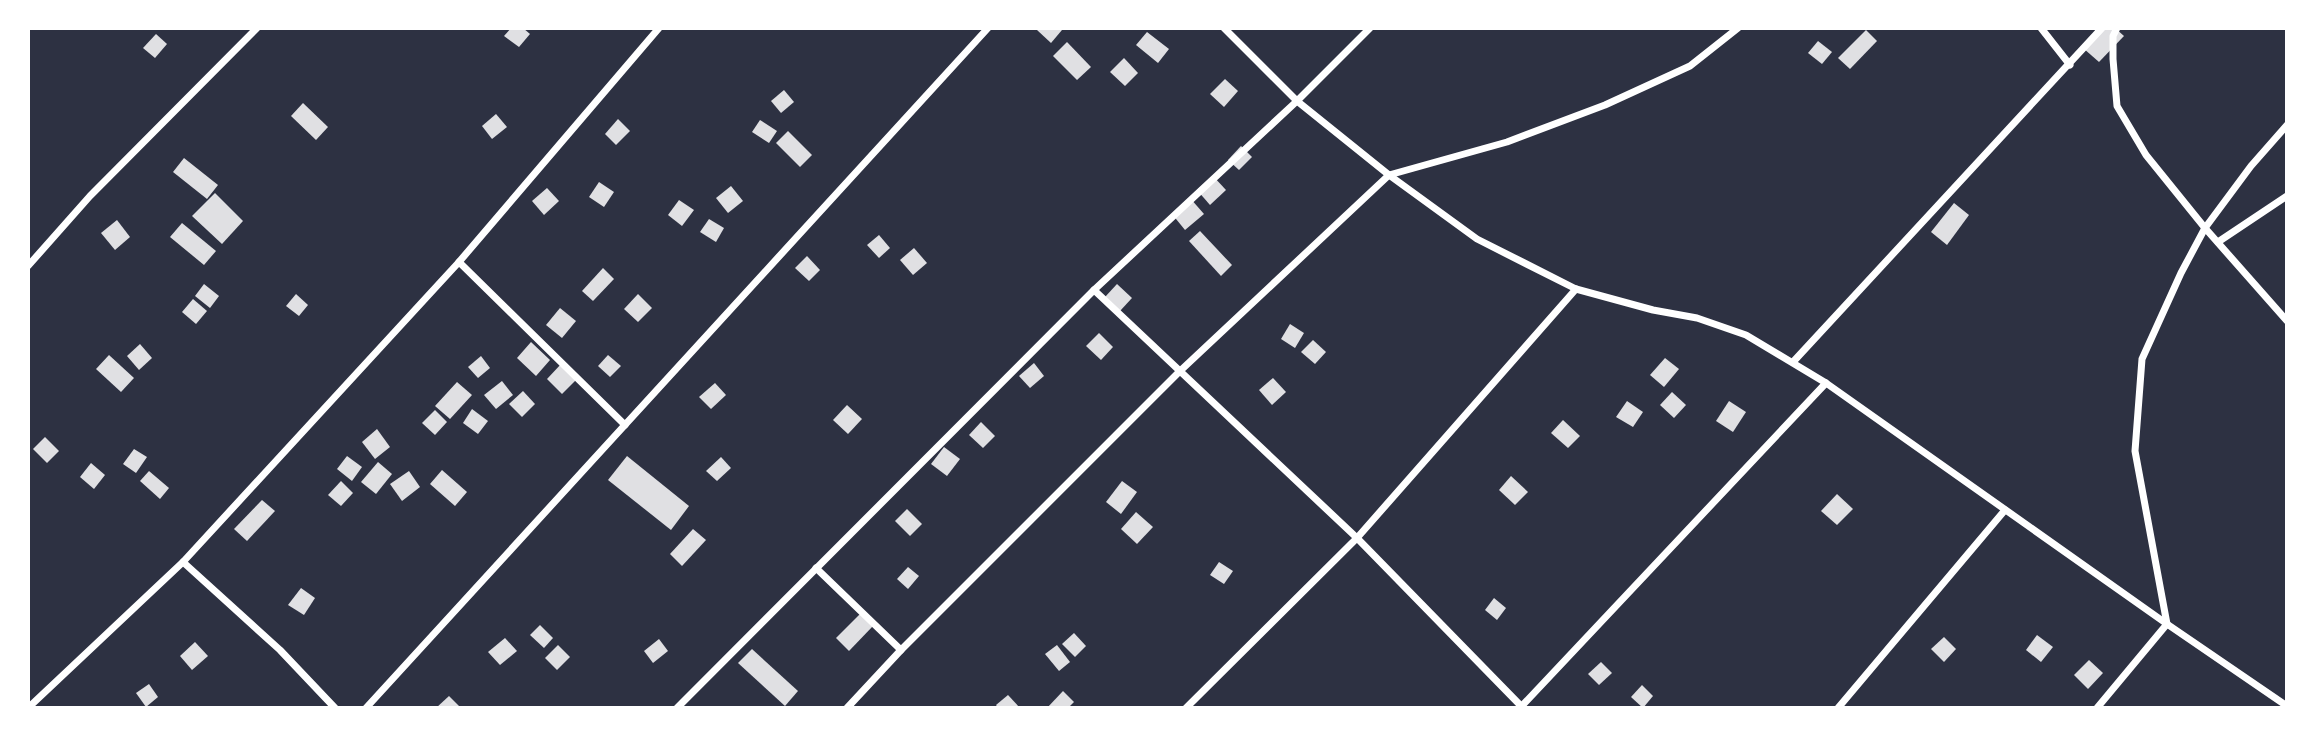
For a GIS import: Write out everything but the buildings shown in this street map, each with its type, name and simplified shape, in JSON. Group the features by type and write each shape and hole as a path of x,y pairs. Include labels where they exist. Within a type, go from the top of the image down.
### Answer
{"street":[{"path":"28,266 90,196 257,28"},
{"path":"28,708 183,562 459,262 659,28"},
{"path":"366,708 988,28"},
{"path":"1224,28 1297,102 1389,175 1477,239 1576,289 1653,310 1697,318 1746,335 1793,362 2287,706"},
{"path":"677,708 1094,290 1297,102 1370,28"},
{"path":"847,708 901,650 1179,372 1389,175 1507,142 1605,105 1690,66 1738,28"},
{"path":"2041,28 2070,65"},
{"path":"1793,362 2102,28"},
{"path":"2117,28 2113,36 2117,106 2146,155 2205,228 2287,321"},
{"path":"2167,624 2135,451 2143,359 2205,228 2251,166 2287,125"},
{"path":"2218,242 2287,196"},
{"path":"459,262 625,425"},
{"path":"1186,708 1357,538 1576,289"},
{"path":"1094,290 1357,538 1522,708 1826,383"},
{"path":"1838,708 2005,510"},
{"path":"183,562 280,650 335,708"},
{"path":"816,568 901,650"},
{"path":"2097,708 2167,624"}]}
